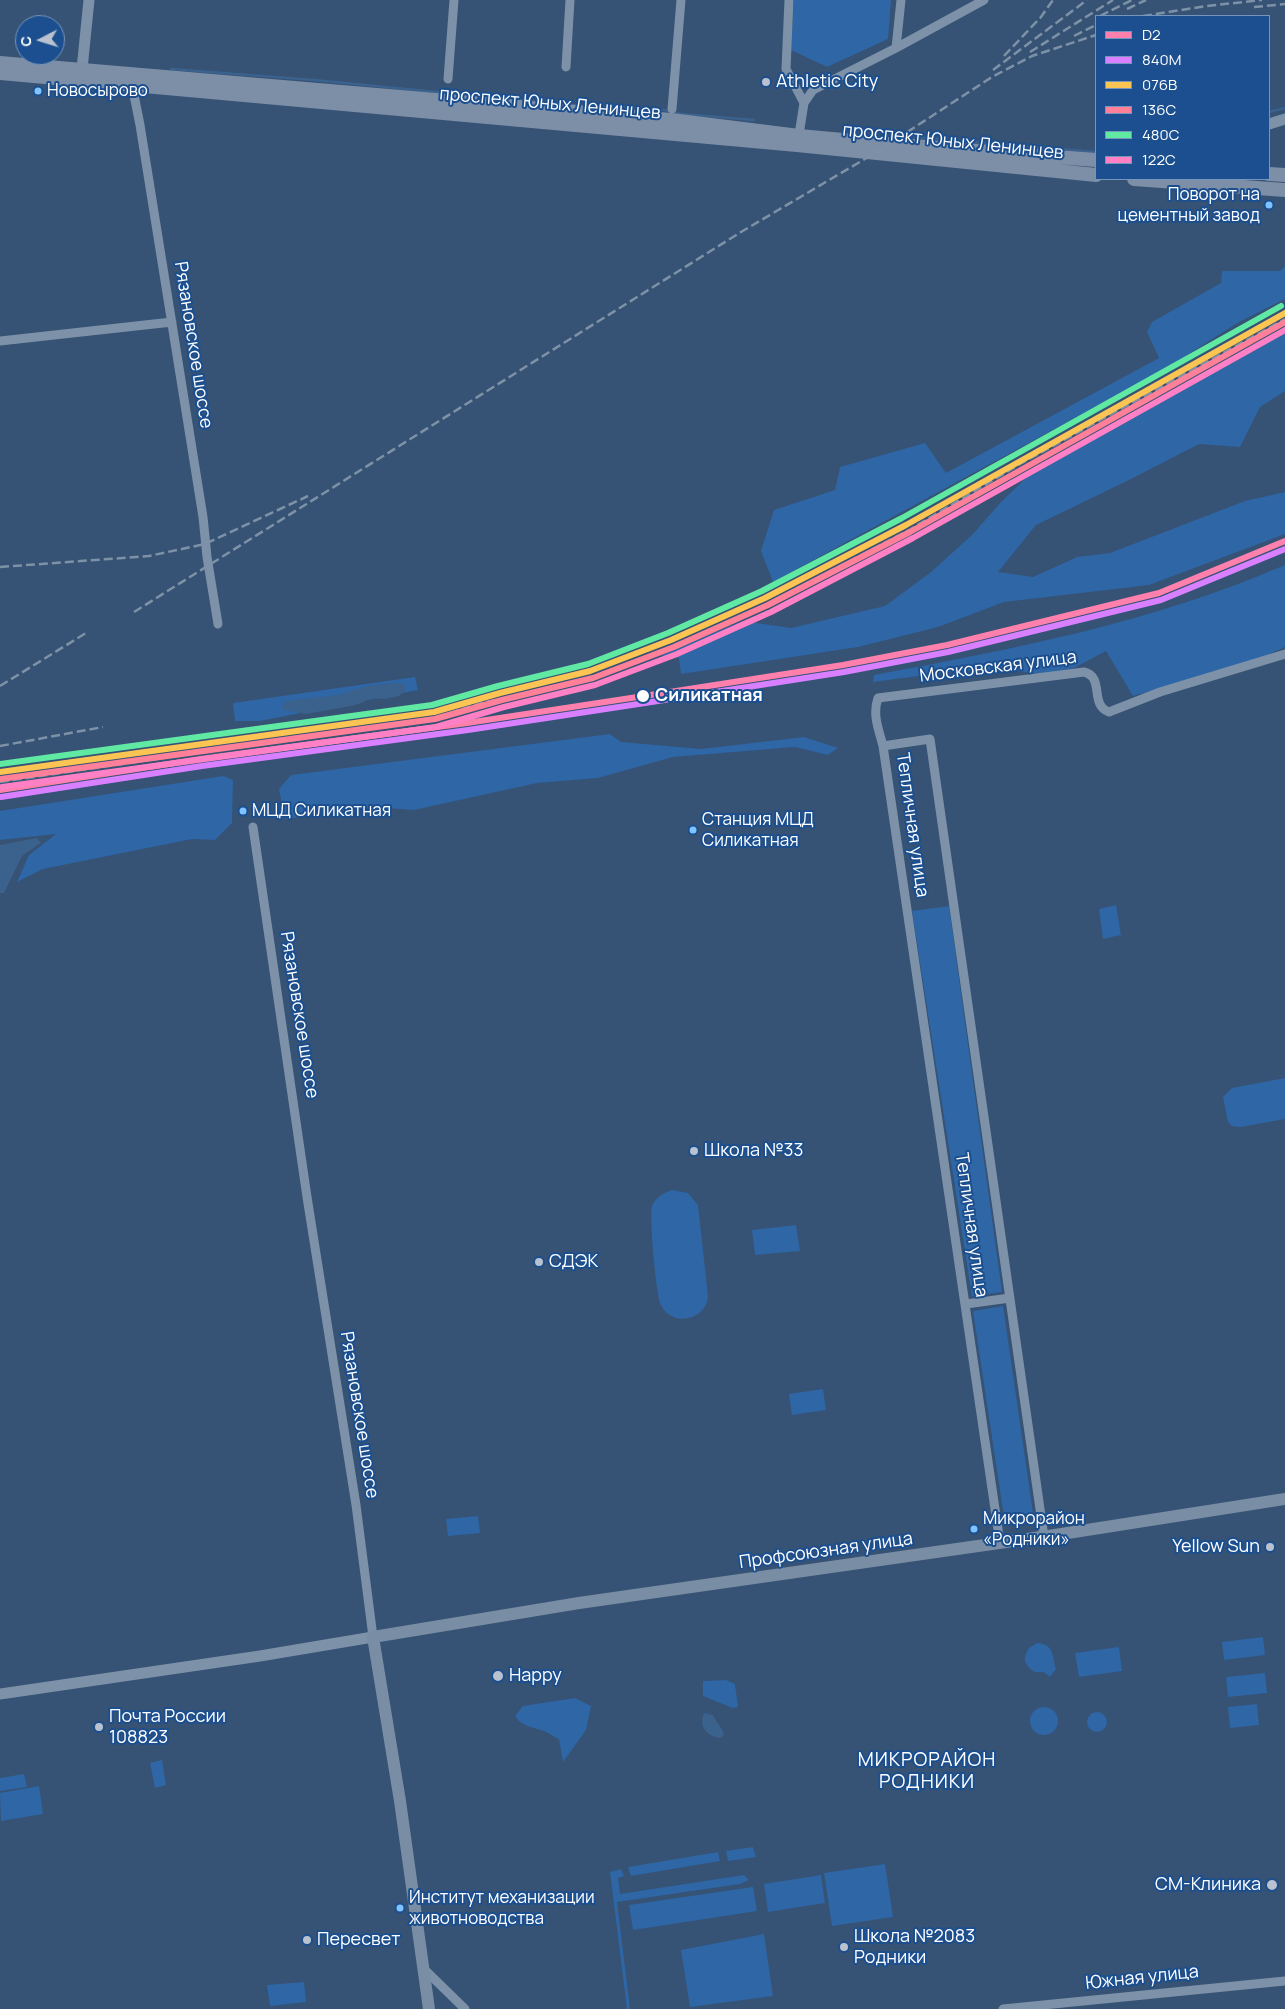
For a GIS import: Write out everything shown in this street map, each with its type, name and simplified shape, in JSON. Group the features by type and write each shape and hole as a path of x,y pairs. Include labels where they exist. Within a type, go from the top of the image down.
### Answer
{"main road":[{"name":"проспект Юных Ленинцев","path":"0,63 82,75"},
{"name":"проспект Юных Ленинцев","path":"0,74 82,75 131,78 671,120 798,140 1095,175"},
{"name":"проспект Юных Ленинцев","path":"798,140 1095,160"},
{"path":"1270,174 1285,175"},
{"path":"1154,180 1285,190"},
{"name":"Профсоюзная улица","path":"373,1636 579,1603 1044,1537 1285,1499"},
{"name":"Рязановское шоссе","path":"373,1636 429,2009"}],"street":[{"path":"82,75 89,0"},
{"path":"448,80 454,0"},
{"path":"566,67 570,0"},
{"path":"672,109 680,0"},
{"path":"789,0 786,69 804,103"},
{"path":"896,48 901,0"},
{"path":"798,140 804,103 813,90 984,0"},
{"name":"Рязановское шоссе","path":"131,78 172,322 218,624"},
{"path":"1270,124 1285,119"},
{"path":"0,341 172,322"},
{"name":"Московская улица","path":"884,746 876,722 875,708 878,698 1084,672 1095,678 1098,704 1102,710 1109,712 1160,692 1285,654"},
{"name":"Тепличная улица","path":"1000,1543 884,746 930,739 1044,1537"},
{"name":"Рязановское шоссе","path":"253,827 307,1197 356,1505 373,1636"},
{"path":"966,1304 1010,1298"},
{"path":"0,1694 260,1656 373,1636"},
{"path":"424,1969 465,2009"},
{"name":"Южная улица","path":"1003,2009 1285,1981"}],"shaded area":[{"path":"794,0 891,0 888,39 827,67 791,50"},
{"path":"1285,266 1285,299 1239,322 1165,369 773,582 761,551 774,510 835,490 840,467 925,443 946,473 1159,358 1147,332 1152,322 1221,283 1222,271 1280,271"},
{"path":"1285,333 1285,391 1260,407 1240,447 1199,444 1036,525 998,572 1033,577 1077,557 1110,553 1245,501 1285,492 1285,534 1149,585 1004,602 938,627 858,647 681,674 679,658 660,656 742,621 791,628 885,606 931,572 972,535 1002,501 1033,471"},
{"path":"1285,565 1285,647 1249,663 1133,696 1106,651 1074,668 1041,674 1002,669 948,672 873,682 874,675 1031,644 1134,618 1185,603"},
{"path":"415,677 418,690 260,721 235,721 233,703"},
{"path":"404,683 406,690 399,696 385,699 371,698 351,706 306,714 284,710 282,706 286,701 338,695 367,686"},
{"path":"610,734 621,742 701,749 804,737 838,748 828,755 795,747 673,757 598,778 537,783 414,810 372,807 285,819 279,789 291,775"},
{"path":"223,776 233,780 232,823 215,840 192,839 43,869 17,882 29,855 56,834 0,840 0,811"},
{"path":"37,838 41,843 22,856 4,893 0,893 0,845"},
{"path":"1116,905 1121,935 1103,939 1099,909"},
{"path":"949,906 1002,1292 972,1296 912,911"},
{"path":"1285,1078 1285,1119 1241,1127 1232,1126 1228,1122 1223,1097 1232,1088"},
{"path":"672,1190 688,1193 698,1205 708,1296 702,1311 688,1318 680,1319 666,1312 661,1305 655,1272 651,1224 652,1206 660,1196"},
{"path":"796,1225 800,1251 755,1255 752,1230"},
{"path":"1003,1306 1033,1513 1004,1517 973,1311"},
{"path":"823,1389 826,1410 792,1415 789,1394"},
{"path":"478,1516 480,1533 448,1536 446,1519"},
{"path":"1263,1637 1265,1655 1224,1660 1222,1642"},
{"path":"1037,1643 1047,1646 1052,1652 1056,1669 1050,1677 1044,1672 1035,1672 1030,1669 1025,1662 1025,1656 1029,1648"},
{"path":"1119,1647 1122,1671 1079,1677 1075,1653"},
{"path":"1265,1673 1267,1693 1228,1697 1226,1677"},
{"path":"726,1680 735,1684 738,1707 733,1708 703,1696 703,1681"},
{"path":"575,1698 591,1706 586,1730 563,1762 559,1739 544,1731 524,1725 515,1716 523,1706"},
{"path":"1257,1704 1259,1725 1230,1728 1228,1707"},
{"path":"1044,1707 1054,1711 1058,1721 1054,1731 1044,1735 1034,1731 1030,1721 1034,1711"},
{"path":"1093,1712 1101,1712 1107,1718 1107,1726 1101,1732 1093,1732 1087,1726 1087,1718"},
{"path":"704,1713 713,1715 724,1734 721,1738 705,1730 702,1722"},
{"path":"162,1760 166,1785 155,1788 150,1763"},
{"path":"24,1774 27,1787 0,1791 0,1778"},
{"path":"39,1786 43,1814 1,1821 0,1793"},
{"path":"753,1847 756,1857 728,1861 726,1851"},
{"path":"718,1852 720,1861 631,1876 628,1867"},
{"path":"885,1864 893,1917 832,1926 824,1873"},
{"path":"621,1869 624,1876 618,1878 620,1894 744,1875 749,1880 740,1884 617,1902 630,2009 627,2009 610,1872"},
{"path":"821,1875 825,1903 768,1912 764,1884"},
{"path":"753,1887 757,1911 633,1930 629,1905"},
{"path":"764,1934 773,1996 690,2007 681,1950"},
{"path":"304,1982 306,2002 270,2006 267,1985"}],"waterway":[{"path":"171,69 314,80 580,106"},
{"path":"591,106 664,110 682,114 754,120"},
{"path":"1270,112 1285,108"},
{"path":"915,137 1095,152"}],"railway":[{"path":"1004,56 1041,17 1053,0"},
{"path":"993,70 1087,0"},
{"path":"1030,52 1113,0"},
{"path":"1102,15 1132,0"},
{"path":"1127,9 1146,0"},
{"path":"1149,15 1262,0"},
{"path":"1254,7 1285,4"},
{"path":"1074,36 1095,26"},
{"path":"134,612 741,232 875,153 992,77 1032,56 1095,35"},
{"path":"0,782 434,718 485,702 533,693 590,678 647,657 756,610 909,530 1022,463 1285,319"},
{"path":"0,567 149,556 205,544 308,496"},
{"path":"0,686 86,633"},
{"path":"0,746 103,727"}],"transit line":[{"name":"480С","path":"0,764 432,705 498,686 588,664 668,633 762,591 902,518 1281,306"},
{"name":"076В","path":"0,772 434,712 500,693 590,671 671,640 765,598 906,525 1285,313"},
{"name":"136С","path":"1,779 435,719 502,700 593,678 674,647 768,605 910,532 1285,322"},
{"name":"122С","path":"2,787 436,727 504,707 595,685 677,654 771,612 913,538 1285,330"},
{"name":"D2","path":"0,790 201,759 467,723 644,696 843,665 947,645 1159,593 1285,541"},
{"name":"840М","path":"1,797 202,766 468,730 645,703 844,672 948,652 1161,600 1285,549"}],"place":[{"name":"Athletic City","path":"766,82"},
{"name":"Новосырово","path":"38,91"},
{"name":"Поворот на цементный завод","path":"1269,205"},
{"name":"Силикатная","path":"643,696"},
{"name":"МЦД Силикатная","path":"243,811"},
{"name":"Станция МЦД Силикатная","path":"693,830"},
{"name":"Школа №33","path":"694,1151"},
{"name":"СДЭК","path":"539,1262"},
{"name":"Микрорайон «Родники»","path":"974,1529"},
{"name":"Yellow Sun","path":"1270,1547"},
{"name":"Happy","path":"498,1676"},
{"name":"Почта России 108823","path":"99,1727"},
{"name":"СМ-Клиника","path":"1272,1885"},
{"name":"Институт механизации животноводства","path":"400,1908"},
{"name":"Пересвет","path":"307,1940"},
{"name":"Школа №2083 Родники","path":"844,1947"}],"district":[{"name":"МИКРОРАЙОН РОДНИКИ","path":"927,1772"}]}
